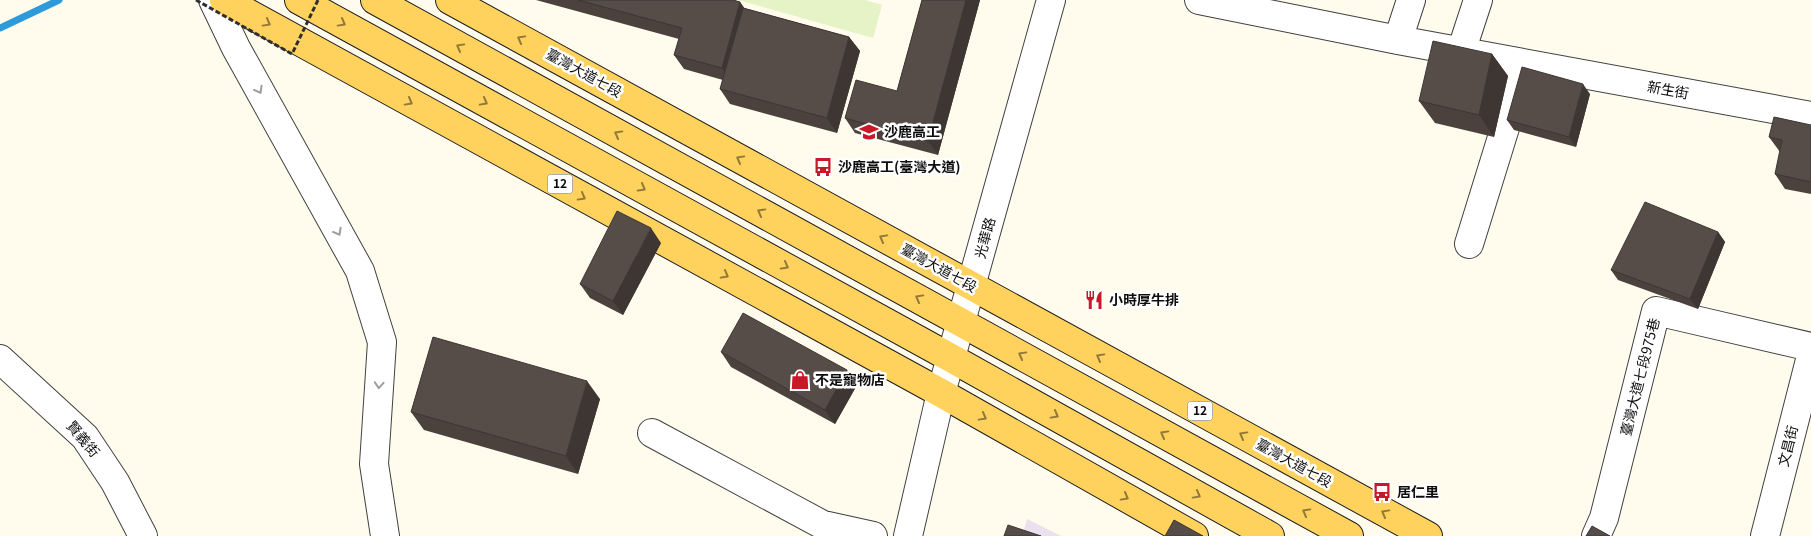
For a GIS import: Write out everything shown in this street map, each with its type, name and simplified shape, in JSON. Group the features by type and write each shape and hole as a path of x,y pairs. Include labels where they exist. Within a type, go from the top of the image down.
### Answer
{"main road":[{"name":"12","path":"224,0 941,393 1194,536"},
{"path":"299,0 951,358 1270,536"},
{"path":"374,0 1349,536"},
{"name":"臺灣大道七段","path":"450,0 1428,536"},
{"path":"896,369 951,358"}],"street":[{"path":"212,0 236,48 360,272 382,342 374,464 384,536"},
{"name":"光華路","path":"908,536 941,393 1051,0"},
{"name":"新生街","path":"1199,0 1524,64 1811,116"},
{"path":"1398,40 1411,0"},
{"path":"1461,52 1478,0"},
{"path":"1469,244 1524,64"},
{"name":"臺灣大道七段975巷","path":"1596,536 1604,518 1656,311 1811,347"},
{"name":"文昌街","path":"1765,536 1811,356"},
{"name":"賢義街","path":"0,359 85,437 115,482 143,536"},
{"path":"652,433 823,525 873,536"}],"path":[{"path":"196,0 292,54 318,0"}],"shaded area":[{"path":"1027,519 1061,536 1022,536"}],"green space":[{"path":"738,0 865,0 882,5 873,38"}],"building":[{"path":"578,0 733,0 740,2 722,68 674,55 682,28"},
{"path":"922,0 966,0 928,141 845,118 856,80 897,91"},
{"path":"743,8 849,37 827,118 720,89"},
{"path":"1433,41 1492,54 1479,115 1419,101"},
{"path":"1522,67 1583,84 1569,137 1507,120"},
{"path":"1774,117 1811,125 1811,182 1775,174 1782,140 1769,137"},
{"path":"1645,202 1718,232 1690,299 1611,270"},
{"path":"617,211 651,228 613,301 580,284"},
{"path":"743,313 847,370 825,410 721,352"},
{"path":"433,337 587,381 566,456 411,412"},
{"path":"1174,520 1203,536 1165,536"},
{"path":"1008,525 1041,536 1004,536"},
{"path":"1592,526 1610,536 1586,536"}],"waterway":[{"path":"0,28 59,0"}],"place":[{"name":"沙鹿高工","path":"869,132"},
{"name":"沙鹿高工(臺灣大道)","path":"823,167"},
{"name":"小時厚牛排","path":"1094,300"},
{"name":"不是寵物店","path":"800,380"},
{"name":"居仁里","path":"1382,492"}]}
